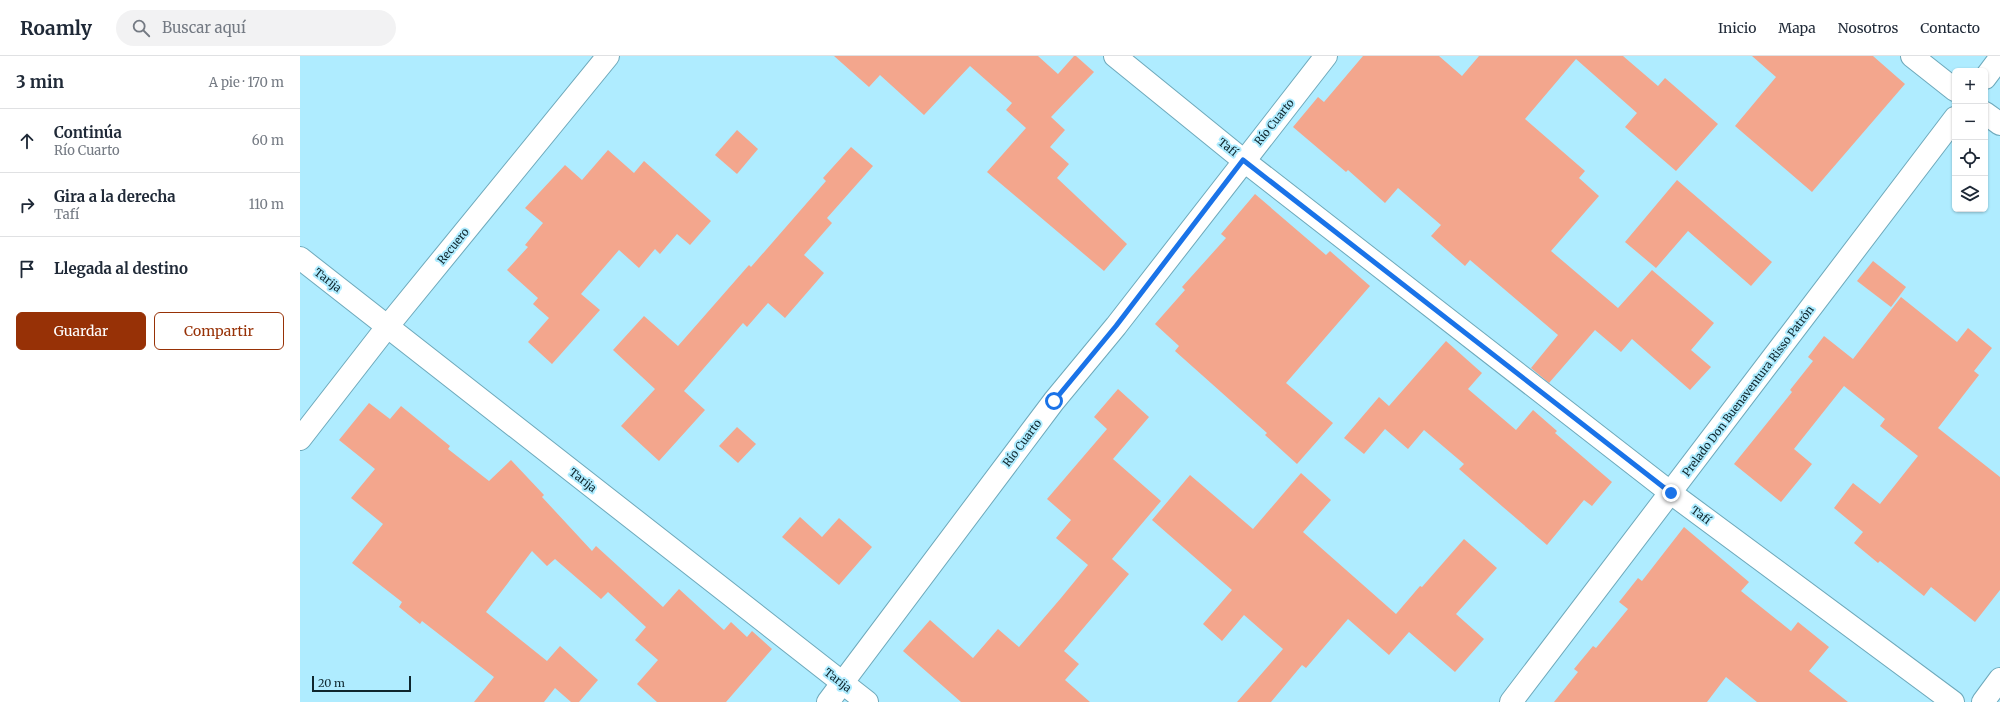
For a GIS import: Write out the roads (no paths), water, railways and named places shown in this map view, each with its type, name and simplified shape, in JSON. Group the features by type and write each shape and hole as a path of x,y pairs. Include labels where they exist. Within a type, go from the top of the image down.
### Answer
{"street":[{"name":"Recuero","path":"300,439 387,327 608,56"},
{"name":"Tafí","path":"1115,56 1243,160 1671,493 1953,702"},
{"name":"Río Cuarto","path":"828,702 1054,401 1116,326 1243,160 1326,56"},
{"path":"1912,56 1952,88"},
{"path":"1988,74 2000,58"},
{"path":"1988,115 2000,124"},
{"name":"Prelado Don Buenaventura Risso Patrón","path":"1511,702 1952,122"},
{"name":"Tarija","path":"300,258 867,702"},
{"path":"1983,702 2000,679"}]}
